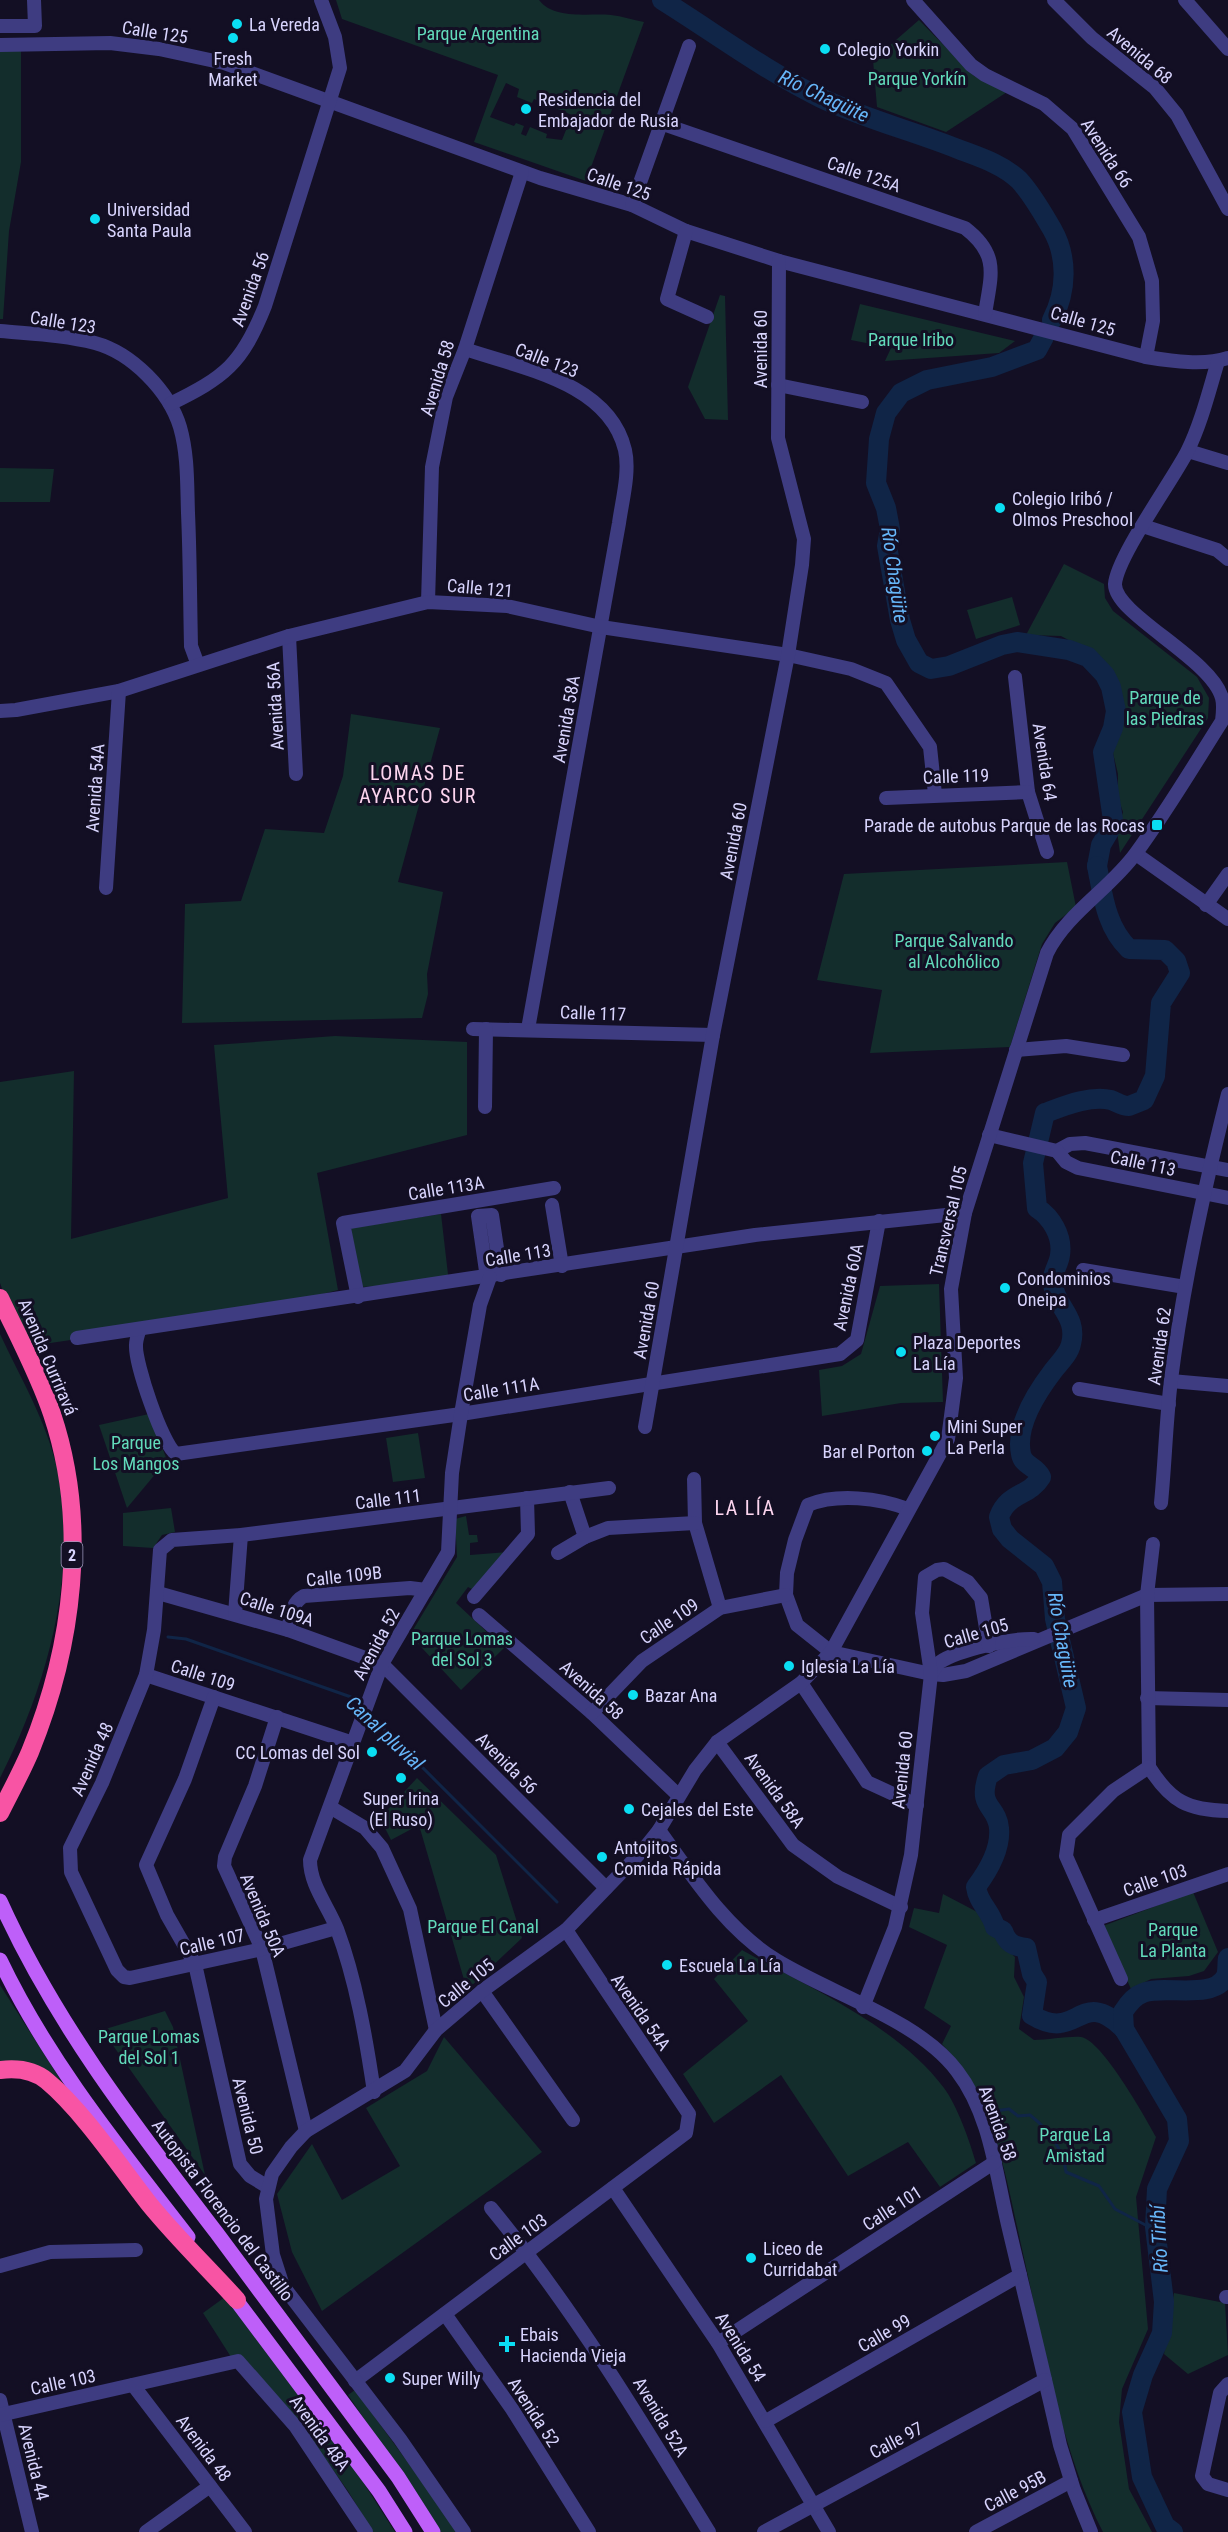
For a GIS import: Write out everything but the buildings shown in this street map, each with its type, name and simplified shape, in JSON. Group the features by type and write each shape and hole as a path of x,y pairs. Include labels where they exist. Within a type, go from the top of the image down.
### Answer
{"highway":[{"name":"Avenida Curriravá","path":"0,1298 52,1414 67,1473 73,1531 69,1608 53,1686 30,1752 0,1813"},
{"path":"0,2070 16,2068 46,2080 66,2099 154,2210 237,2300"}],"main road":[{"name":"Autopista Florencio del Castillo","path":"0,1901 21,1947 46,1992 113,2097 398,2477 433,2532"},
{"path":"0,1960 43,2037 86,2101 379,2491 405,2532"}],"street":[{"path":"34,0 36,44"},
{"name":"Avenida 56","path":"170,404 222,375 244,352 254,335 340,68 335,38 321,0"},
{"name":"Avenida 66","path":"913,0 971,65 985,75 1044,104 1072,129 1139,237 1152,281 1153,321 1146,357"},
{"name":"Avenida 68","path":"1054,0 1092,38 1155,88 1177,116 1228,209"},
{"path":"1185,0 1228,49"},
{"path":"0,26 34,26"},
{"name":"Calle 125","path":"0,45 110,43 159,49 224,63 522,172 632,205 687,231 778,261 1146,357 1173,361 1223,359"},
{"path":"632,205 689,46"},
{"name":"Calle 125A","path":"660,123 965,228 981,241 990,256 992,273 985,314"},
{"name":"Avenida 58","path":"428,602 432,467 446,397 465,349 522,172"},
{"path":"687,231 667,299 707,317"},
{"name":"Avenida 60","path":"645,1427 712,1035 788,655 804,539 778,438 778,261"},
{"name":"Calle 123","path":"0,331 56,336 97,344 128,360 149,378 170,404"},
{"name":"Calle 123","path":"465,349 576,390 594,401 608,417"},
{"path":"1223,359 1188,451 1143,526 1217,550 1228,559"},
{"path":"778,385 862,402"},
{"path":"170,404 179,425 187,464 190,646 198,665"},
{"name":"Avenida 58A","path":"528,1029 601,627 625,474 625,452 608,417"},
{"path":"1188,451 1228,463"},
{"name":"Transversal 105","path":"678,1795 717,1742 801,1683 831,1652 948,1439 956,1367 951,1289 965,1213 1047,953 1060,931 1110,885 1136,854 1222,721 1222,698 1211,679 1155,628 1129,610 1117,596 1115,584 1119,571 1143,526"},
{"name":"Calle 121","path":"0,711 120,691 289,636 428,602 507,606 601,627 788,655 851,669 886,683 930,747 935,795"},
{"name":"Avenida 56A","path":"289,636 296,774"},
{"name":"Avenida 64","path":"1015,676 1028,792 1047,852"},
{"name":"Avenida 54A","path":"106,888 120,691"},
{"name":"Calle 119","path":"886,798 1028,792"},
{"path":"1136,854 1228,920"},
{"path":"1206,905 1228,874"},
{"name":"Calle 117","path":"485,1107 480,1029 712,1035"},
{"path":"1016,1050 1066,1046 1123,1055"},
{"name":"Avenida 62","path":"1161,1503 1171,1382 1185,1287 1202,1194 1228,1094"},
{"name":"Calle 113","path":"989,1135 1052,1150 1066,1162 1078,1168 1228,1198"},
{"name":"Calle 113","path":"1052,1150 1070,1144 1085,1143 1228,1170"},
{"name":"Calle 113A","path":"357,1297 343,1223 554,1188"},
{"path":"552,1205 562,1266"},
{"name":"Calle 113","path":"77,1338 139,1331 677,1249 755,1235 965,1213"},
{"name":"Avenida 60A","path":"840,1353 857,1340 879,1221"},
{"path":"1083,1270 1185,1287"},
{"name":"Avenida 52","path":"374,2092 365,2037 336,1928 310,1870 310,1860 382,1664 448,1552 452,1473 461,1414 480,1305 493,1277"},
{"name":"Calle 111A","path":"139,1331 136,1345 138,1361 163,1437 176,1454 461,1414 840,1353"},
{"path":"1171,1382 1228,1386"},
{"path":"1078,1389 1169,1404"},
{"path":"694,1479 694,1523 720,1608"},
{"name":"Calle 111","path":"171,1540 241,1535 609,1488"},
{"path":"570,1492 585,1537"},
{"path":"474,1597 528,1534 527,1498"},
{"path":"831,1652 797,1624 786,1595 787,1573 795,1540 808,1505 818,1501 855,1499 889,1502 908,1509"},
{"path":"558,1553 585,1537 608,1528 694,1523"},
{"path":"235,1614 241,1535"},
{"name":"Avenida 48","path":"130,1978 124,1977 117,1970 71,1872 69,1855 70,1848 119,1745 146,1675 158,1593 160,1550 171,1540"},
{"path":"1153,1544 1147,1595 1149,1767 1158,1782 1179,1802 1201,1810 1228,1811"},
{"name":"Avenida 60","path":"863,2007 901,1907 911,1855 931,1674 922,1613 925,1577 944,1569 968,1582 981,1598 989,1646"},
{"name":"Calle 109B","path":"288,1630 293,1607 297,1600 304,1596 410,1587 426,1590"},
{"name":"Calle 109A","path":"158,1593 288,1630 382,1664"},
{"name":"Calle 105","path":"831,1652 943,1676 966,1671 1024,1648 1037,1640 1147,1595 1228,1594"},
{"name":"Calle 109","path":"592,1713 642,1661 720,1608 786,1595"},
{"name":"Avenida 58","path":"479,1615 592,1713 678,1795"},
{"name":"Calle 105","path":"931,1674 939,1663 989,1646 1024,1639 1037,1640"},
{"name":"Avenida 56","path":"382,1664 606,1888"},
{"name":"Calle 109","path":"146,1675 353,1743"},
{"path":"801,1683 867,1782 917,1805"},
{"name":"Avenida 50","path":"214,1697 185,1779 146,1865 167,1915 195,1964 240,2164 250,2176 268,2187"},
{"path":"1147,1698 1228,1700"},
{"name":"Avenida 50A","path":"277,1717 255,1786 225,1857 224,1866 262,1949 306,2131"},
{"name":"Avenida 58A","path":"717,1742 793,1845 837,1877 901,1907"},
{"path":"1121,1979 1066,1856 1069,1835 1113,1791 1149,1767"},
{"name":"Calle 105","path":"268,2187 279,2164 306,2131 374,2092 414,2063 436,2030 482,1991 566,1930 659,1830 678,1795"},
{"path":"330,1807 364,1828 382,1848 410,1909 436,2030"},
{"name":"Avenida 58","path":"659,1830 697,1883 748,1940 777,1960 863,2007 902,2024 929,2044 956,2070 973,2098 995,2162 1060,2445 1091,2532"},
{"name":"Calle 103","path":"1094,1920 1228,1874"},
{"name":"Calle 107","path":"130,1978 262,1949 336,1928"},
{"name":"Avenida 54A","path":"566,1930 689,2114"},
{"path":"482,1991 573,2120"},
{"name":"Calle 103","path":"356,2382 486,2281 528,2253 686,2133 689,2114"},
{"name":"Calle 101","path":"718,2343 995,2162"},
{"path":"268,2187 267,2218 275,2262 283,2286 356,2382 464,2532"},
{"name":"Avenida 54","path":"613,2188 718,2343 766,2421 829,2532"},
{"name":"Avenida 52A","path":"491,2208 528,2253 616,2378 709,2532"},
{"path":"0,2266 50,2252 136,2250"},
{"name":"Calle 99","path":"766,2421 1020,2275"},
{"name":"Avenida 52","path":"445,2314 512,2409 589,2532"},
{"name":"Calle 103","path":"2,2414 238,2361"},
{"name":"Avenida 48A","path":"238,2361 296,2427 366,2532"},
{"name":"Calle 97","path":"764,2532 1045,2380"},
{"path":"1228,2384 1220,2393 1202,2476 1208,2484 1228,2490"},
{"name":"Avenida 48","path":"134,2385 245,2532"},
{"name":"Avenida 44","path":"0,2400 32,2532"},
{"name":"Calle 95B","path":"976,2532 1071,2481"},
{"path":"146,2532 210,2486"}],"green space":[{"name":"Parque Argentina","path":"336,0 539,0 545,6 563,13 611,15 644,22 586,181 474,142 498,75 342,19","holes":["506,83 519,89 517,97 532,103 534,99 572,115 562,140 546,138 547,134 530,127 526,136 521,134 524,126 516,123 514,126 490,117"]},
{"name":"Parque Yorkín","path":"919,20 974,76 1007,92 946,132 877,107 873,60"},
{"path":"21,50 21,162 9,231 3,319 0,319 0,51"},
{"path":"720,295 725,296 728,420 705,419 688,387"},
{"name":"Parque Iribo","path":"860,304 1015,341 999,353 885,361 891,348 851,340"},
{"path":"0,468 54,469 50,502 0,502"},
{"name":"Parque de las Piedras","path":"1064,564 1104,584 1105,598 1113,611 1197,677 1209,698 1208,718 1120,853 1117,831 1123,812 1118,798 1118,774 1113,753 1121,730 1124,705 1116,680 1089,651 1061,636 1026,635"},
{"path":"1012,597 1020,625 976,639 967,610"},
{"path":"351,714 440,728 398,882 443,892 427,974 428,994 422,1018 182,1023 185,904 241,901 265,829 324,833 343,776"},
{"name":"Parque Salvando al Alcohólico","path":"1067,862 1076,907 1055,923 1042,944 1010,1047 870,1053 882,990 817,980 844,874"},
{"path":"335,1036 467,1042 467,1135 317,1173 338,1290 242,1315 23,1347 0,1283 0,1082 74,1071 71,1239 228,1198 214,1045"},
{"path":"441,1214 449,1283 360,1287 351,1228"},
{"name":"Plaza Deportes La Lía","path":"939,1284 943,1402 901,1403 822,1416 819,1370 842,1366 861,1354 880,1286"},
{"path":"0,1334 47,1434 57,1469 63,1508 64,1548 61,1588 44,1667 32,1706 0,1778"},
{"name":"Parque Los Mangos","path":"149,1414 167,1460 127,1508 99,1425"},
{"path":"418,1433 425,1478 393,1482 386,1438"},
{"path":"171,1508 175,1532 162,1535 153,1548 123,1546 123,1513"},
{"name":"Parque Lomas del Sol 3","path":"466,1516 469,1535 477,1535 478,1542 470,1543 470,1555 508,1552 474,1590 468,1587 456,1603 504,1648 461,1690 410,1635 457,1557 455,1519"},
{"name":"Parque El Canal","path":"417,1778 496,1855 522,1938 467,1990 419,1825 391,1840 380,1818"},
{"name":"Parque La Planta","path":"1193,1892 1218,1952 1204,1971 1189,1976 1151,1979 1131,1989 1103,1926"},
{"name":"Parque La Amistad","path":"943,1894 983,1915 1000,1944 1015,1957 1014,1977 1024,1997 1019,2029 1034,2040 1081,2037 1090,2041 1122,2081 1156,2137 1136,2197 1148,2329 1122,2389 1119,2422 1129,2489 1152,2532 1103,2532 1087,2498 1074,2463 1053,2389 1009,2188 994,2136 974,2087 942,2044 951,2026 924,2008 947,1945 909,1927 914,1908 939,1913"},
{"path":"742,1950 850,2010 902,2045 944,2088 954,2104 976,2163 940,2187 908,2142 848,2176 781,2075 714,2123 683,2074 748,2021 714,1979"},
{"path":"0,1985 65,2087 0,2063"},
{"name":"Parque Lomas del Sol 1","path":"165,2011 173,2027 205,2175 102,2030"},
{"path":"444,2037 542,2152 322,2311 292,2252 277,2194 312,2144 342,2200 400,2166 366,2108 427,2071"},
{"path":"1174,2293 1225,2303 1228,2355 1188,2374 1164,2354"},
{"path":"225,2297 356,2471 395,2532 373,2532 348,2491 299,2422 231,2357 203,2313"},
{"path":"355,2390 456,2532 441,2532 348,2395"}],"waterway":[{"name":"Río Chagüite","path":"662,0 760,63 821,98 982,158 1012,174 1024,185 1037,203 1061,251 1063,286 1052,320"},
{"name":"Río Chagüite","path":"1044,337 1037,350 992,367 927,380 901,393 886,413 879,439 876,483 886,508 890,529 887,546 900,620 906,640 919,663 931,669 949,666 1002,645 1017,642 1069,650 1088,657 1105,675 1111,687 1116,711 1113,728 1103,752 1113,820 1101,845 1097,866"},
{"name":"Río Chagüite","path":"1099,877 1097,866 1110,921 1121,940 1129,949 1165,950 1176,961 1180,973 1161,1003 1155,1076 1144,1100 1129,1106 1111,1100 1094,1099 1045,1113 1033,1163 1037,1208 1047,1216 1060,1241 1060,1255 1053,1277 1053,1285 1072,1326 1072,1335 1068,1351 1034,1399 1021,1432 1022,1458 1041,1477 1031,1488 1008,1503 999,1517 1002,1529 1010,1539 1044,1566 1052,1582 1055,1619 1076,1708 1068,1732 1055,1748 1032,1760 1004,1765 988,1776 985,1786 986,1800 998,1820 999,1836 993,1859 976,1887 979,1898 991,1916 995,1927 1003,1931 1011,1943 1026,1948 1032,1974 1037,1982 1032,2015 1048,2022 1060,2023 1097,2012 1109,2017 1124,2029"},
{"name":"Canal pluvial","path":"168,1637 186,1639 351,1697 362,1708"},
{"name":"Canal pluvial","path":"369,1714 557,1902"},
{"name":"Río Tiribí","path":"1173,2532 1165,2526 1142,2477 1132,2412 1143,2375 1162,2333 1164,2302 1155,2227 1157,2189 1179,2141 1177,2119 1124,2029 1123,2012 1137,1996 1143,1993 1163,1990 1200,1990 1220,1984 1226,1976 1228,1958"},
{"path":"995,2111 1009,2109 1018,2116 1030,2115 1054,2140 1062,2155 1066,2172 1099,2186 1115,2209 1155,2230"}],"place":[{"name":"La Vereda","path":"237,24"},
{"name":"Fresh Market","path":"233,38"},
{"name":"Colegio Yorkin","path":"825,49"},
{"name":"Residencia del Embajador de Rusia","path":"526,109"},
{"name":"Universidad Santa Paula","path":"95,219"},
{"name":"Colegio Iribó / Olmos Preschool","path":"1000,508"},
{"name":"Parade de autobus Parque de las Rocas","path":"1157,825"},
{"name":"Condominios Oneipa","path":"1005,1288"},
{"name":"Plaza Deportes La Lía","path":"901,1352"},
{"name":"Mini Super La Perla","path":"935,1436"},
{"name":"Bar el Porton","path":"927,1451"},
{"name":"Iglesia La Lía","path":"789,1666"},
{"name":"Bazar Ana","path":"633,1695"},
{"name":"CC Lomas del Sol","path":"372,1752"},
{"name":"Super Irina (El Ruso)","path":"401,1778"},
{"name":"Cejales del Este","path":"629,1809"},
{"name":"Antojitos Comida Rápida","path":"602,1857"},
{"name":"Escuela La Lía","path":"667,1965"},
{"name":"Liceo de Curridabat","path":"751,2258"},
{"name":"Ebais Hacienda Vieja","path":"507,2344"},
{"name":"Super Willy","path":"390,2378"}],"district":[{"name":"LOMAS DE AYARCO SUR","path":"418,784"},
{"name":"LA LÍA","path":"745,1508"}]}
